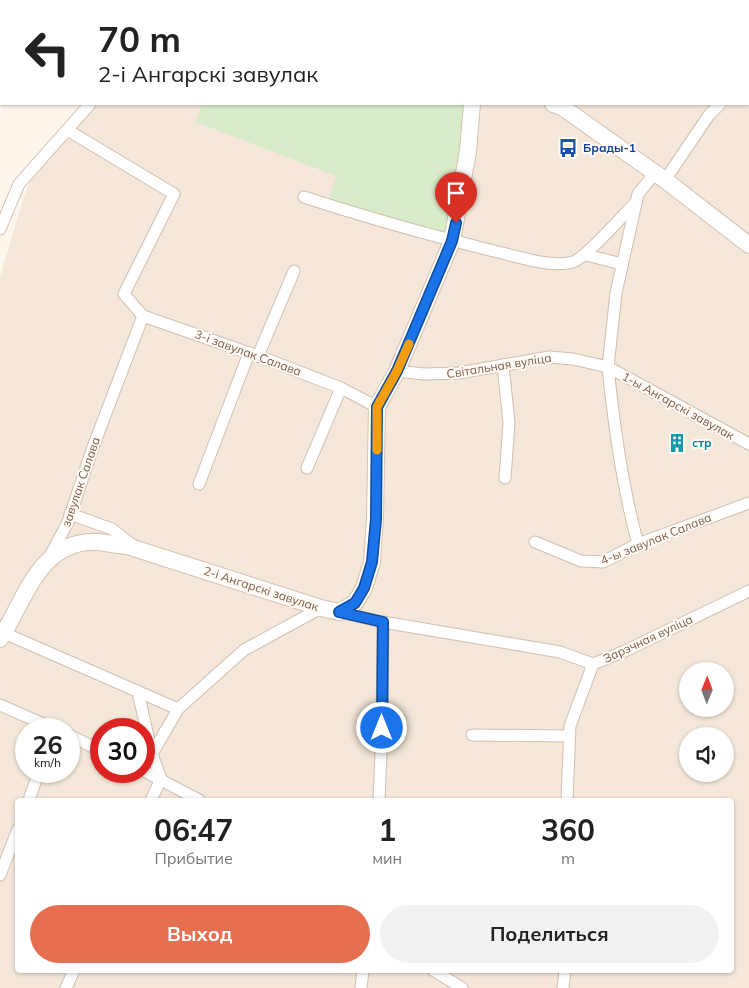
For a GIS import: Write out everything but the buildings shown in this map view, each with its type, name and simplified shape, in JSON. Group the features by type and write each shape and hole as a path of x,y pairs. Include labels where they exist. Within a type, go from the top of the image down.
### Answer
{"street":[{"path":"0,229 19,184 89,105"},
{"path":"339,612 355,603 364,588 372,562 376,519 377,407 397,371 452,241 468,151 472,105"},
{"path":"556,105 562,107 660,176 749,245"},
{"path":"638,544 625,497 613,420 608,367 616,293 638,194 660,176 719,105"},
{"path":"68,130 174,194 124,294 143,316"},
{"path":"304,197 452,241 552,263 573,262 586,255 636,202"},
{"path":"586,255 622,264"},
{"path":"199,484 253,354 294,271"},
{"name":"3-і завулак Салава","path":"143,316 253,354 341,388 377,407"},
{"name":"завулак Салава","path":"2,636 29,586 58,545 143,316"},
{"name":"Світальная вуліца","path":"397,371 444,374 503,366 540,358 558,357 608,367"},
{"path":"503,366 509,423 506,478"},
{"name":"1-ы Ангарскі завулак","path":"608,367 749,444"},
{"path":"307,468 341,388"},
{"name":"4-ы завулак Салава","path":"535,542 572,558 597,563 615,557 638,544 749,503"},
{"path":"70,514 112,530 133,544 136,549"},
{"name":"2-і Ангарскі завулак","path":"50,557 75,544 95,542 136,549 321,608 383,622 560,652 593,664"},
{"name":"Зарэчная вуліца","path":"567,798 570,726 593,664 625,651 749,591"},
{"path":"155,749 178,709 244,650 321,608"},
{"path":"379,798 383,622"},
{"path":"2,636 178,709"},
{"path":"138,692 144,718"},
{"path":"0,705 30,718"},
{"path":"472,735 569,736"},
{"path":"152,798 161,779 155,762"},
{"path":"155,776 195,798"},
{"path":"29,798 34,783"},
{"path":"0,875 15,837"},
{"path":"66,988 73,973"},
{"path":"361,973 361,988"},
{"path":"438,973 462,988"},
{"path":"563,988 565,973"}],"shaded area":[{"path":"95,105 749,105 749,988 0,988 0,277 24,196 42,154 77,125"}],"green space":[{"path":"202,105 468,105 449,234 329,199 336,176 196,122"}],"slow traffic":[{"path":"377,450 377,407 397,371 409,344"}],"place":[{"name":"Брады-1","path":"568,148"},
{"name":"стр","path":"677,443"}],"route":[{"path":"382,728 383,622 339,612 355,603 364,588 372,562 376,519 377,407 397,371 452,241 456,223"}]}
